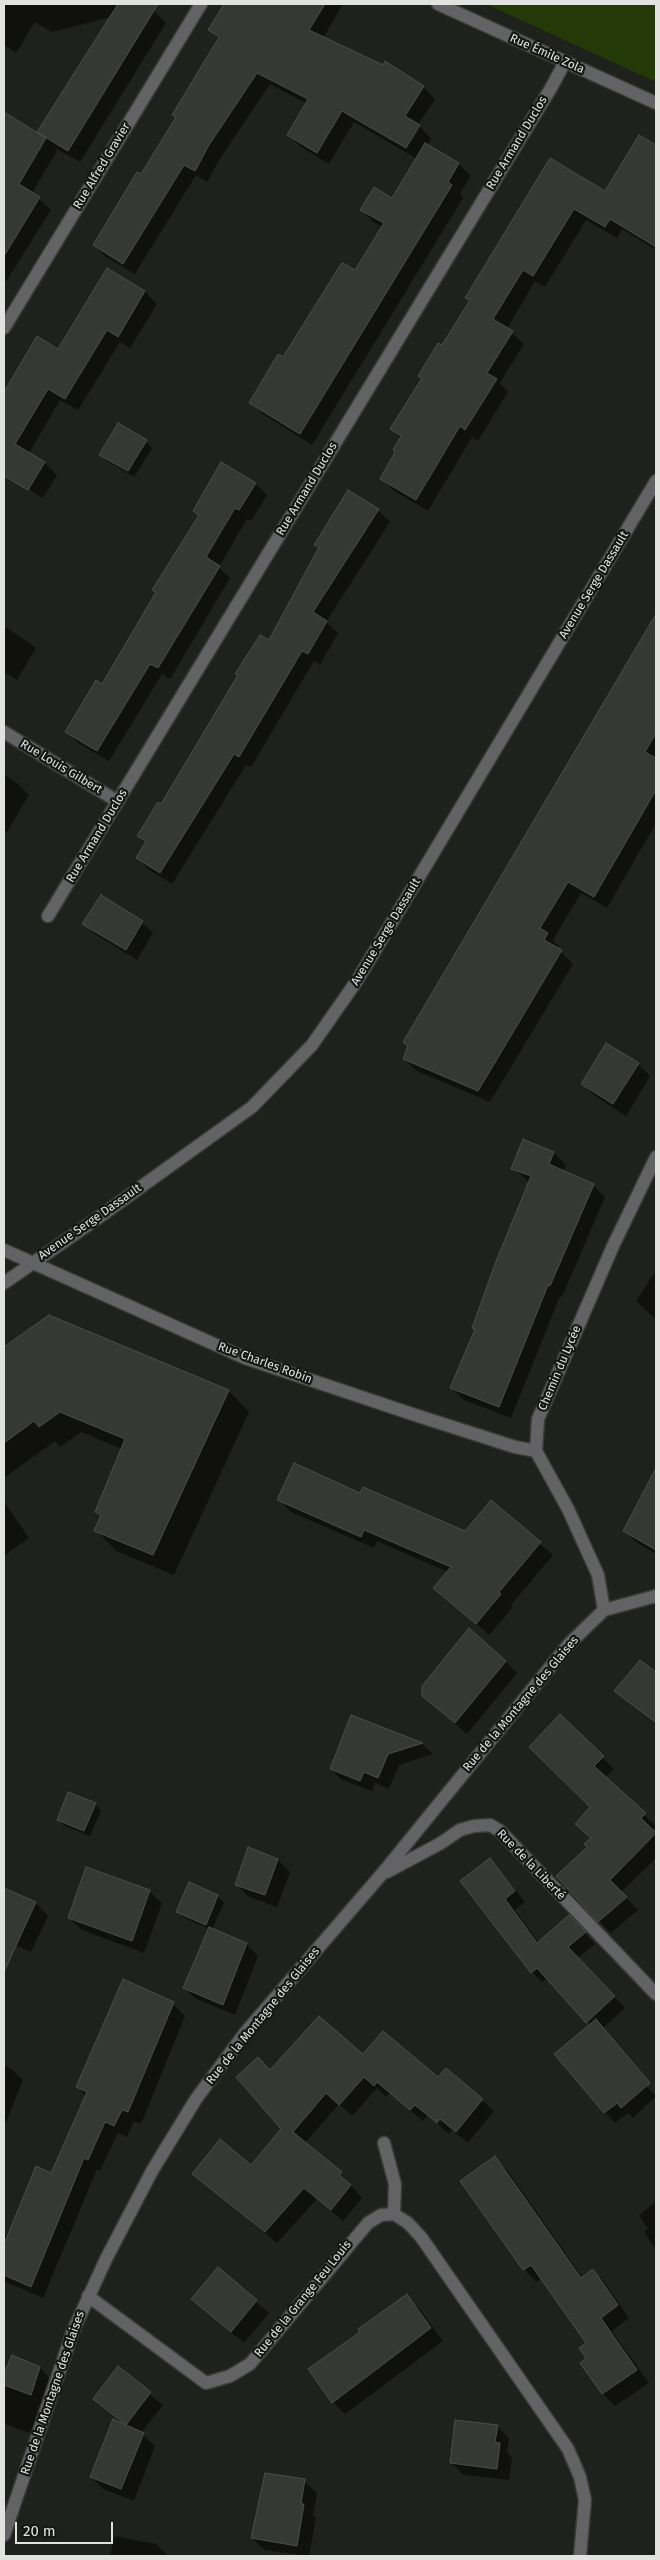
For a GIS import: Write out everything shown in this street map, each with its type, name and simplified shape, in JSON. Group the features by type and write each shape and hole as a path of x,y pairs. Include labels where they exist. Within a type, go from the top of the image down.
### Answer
{"street":[{"name":"Rue Alfred Gravier","path":"4,328 201,4"},
{"name":"Rue Émile Zola","path":"438,4 656,102"},
{"name":"Rue Armand Duclos","path":"48,916 551,88 564,62"},
{"name":"Avenue Serge Dassault","path":"4,1283 252,1107 312,1045 358,979 656,481"},
{"name":"Rue Louis Gilbert","path":"4,732 117,802"},
{"name":"Chemin du Lycée","path":"536,1451 538,1419 613,1246 656,1157"},
{"name":"Rue Charles Robin","path":"4,1250 245,1358 515,1447 536,1451"},
{"path":"536,1451 568,1509 598,1575 604,1610"},
{"name":"Rue de la Montagne des Glaises","path":"4,2535 73,2331 88,2296 166,2146 196,2099 245,2033 381,1875 569,1644 604,1610 656,1596"},
{"name":"Rue de la Liberté","path":"381,1875 441,1843 460,1830 474,1826 490,1825 500,1831 656,1994"},
{"path":"384,2143 395,2184 394,2214 408,2223 421,2237 568,2449 580,2477 584,2500 580,2556"},
{"name":"Rue de la Grange Feu Louis","path":"88,2296 206,2382 230,2376 250,2364 368,2222 381,2216 394,2214"}],"green space":[{"path":"486,4 656,4 656,82"}],"building":[{"path":"118,4 158,4 68,151 37,132"},
{"path":"224,4 325,4 309,30 383,65 385,61 424,86 405,116 420,125 406,148 342,111 317,153 287,135 308,99 257,73 209,145 195,171 184,165 123,264 93,245 137,172 141,174 176,117 172,115 219,37 208,30"},
{"path":"4,112 46,138 19,184 40,197 4,256"},
{"path":"639,135 656,145 656,247 610,219 605,227 574,209 533,276 523,270 493,319 513,331 487,373 497,379 465,430 460,426 416,500 380,479 395,452 393,450 401,436 390,429 422,378 418,376 438,343 442,345 470,300 465,298 550,158 605,191"},
{"path":"425,143 459,163 448,182 452,185 300,434 249,403 278,354 283,357 341,264 343,263 355,270 384,223 360,210 374,187 392,198"},
{"path":"107,268 145,291 118,337 107,330 65,399 48,389 15,444 45,462 28,490 4,476 4,392 37,336 58,349"},
{"path":"118,423 147,440 128,471 99,455"},
{"path":"221,462 256,483 239,510 235,508 206,557 220,566 158,668 150,664 97,751 65,732 96,680 102,684 156,592 152,590 199,515 193,511"},
{"path":"348,490 379,509 313,612 327,621 308,654 302,651 239,757 234,754 160,873 136,858 146,841 137,836 158,802 161,804 238,675 235,674 260,635 269,640 319,547 314,545"},
{"path":"656,614 656,733 645,752 656,758 656,790 594,897 568,882 540,928 548,933 544,940 562,950 478,1091 403,1059 408,1046 403,1042"},
{"path":"101,895 143,921 126,950 82,924"},
{"path":"606,1043 639,1063 613,1104 581,1084"},
{"path":"523,1139 554,1152 549,1164 594,1184 550,1286 548,1285 499,1407 450,1388 475,1329 472,1328 495,1264 531,1176 511,1169"},
{"path":"49,1315 229,1390 153,1555 94,1531 101,1515 95,1512 125,1439 60,1412 39,1427 34,1421 4,1443 4,1347"},
{"path":"294,1463 360,1493 363,1487 465,1531 491,1500 541,1542 499,1592 501,1594 476,1624 433,1588 451,1567 364,1530 361,1537 277,1500"},
{"path":"656,1468 656,1550 623,1531"},
{"path":"469,1628 506,1661 455,1723 422,1696 422,1686"},
{"path":"640,1660 656,1672 656,1723 614,1691"},
{"path":"560,1714 604,1756 594,1766 646,1813 641,1818 656,1833 610,1880 627,1897 598,1922 556,1876 587,1847 584,1844 591,1838 575,1824 590,1807 529,1747"},
{"path":"351,1715 423,1743 388,1754 378,1778 364,1772 360,1781 330,1769"},
{"path":"68,1792 96,1803 84,1831 57,1820"},
{"path":"248,1847 278,1859 265,1895 235,1885"},
{"path":"490,1858 515,1891 505,1899 537,1943 569,1915 586,1932 568,1947 615,1996 586,2023 537,1968 531,1973 460,1881"},
{"path":"86,1867 150,1890 132,1941 68,1918"},
{"path":"189,1882 218,1895 206,1925 176,1912"},
{"path":"4,1888 36,1902 4,1972"},
{"path":"209,1927 247,1943 223,2005 183,1988"},
{"path":"123,1979 174,2002 128,2112 122,2110 114,2126 105,2122 88,2160 84,2158 31,2287 4,2275 4,2244 36,2166 51,2173 87,2092 76,2087"},
{"path":"319,2016 363,2054 383,2031 438,2077 446,2068 483,2099 456,2132 440,2119 437,2123 415,2105 410,2110 377,2082 374,2086 364,2077 339,2105 326,2093 293,2132 342,2172 340,2175 351,2185 331,2210 304,2188 265,2232 192,2174 220,2139 251,2165 281,2129 236,2077 258,2057 270,2070"},
{"path":"596,2019 650,2083 621,2108 617,2103 604,2113 554,2054"},
{"path":"495,2156 581,2278 593,2269 618,2305 601,2318 637,2370 602,2394 580,2363 586,2358 579,2348 586,2343 531,2265 523,2270 460,2181"},
{"path":"218,2267 257,2300 231,2332 191,2299"},
{"path":"407,2294 431,2328 332,2403 308,2369 360,2332 358,2329"},
{"path":"12,2355 40,2367 31,2395 4,2385 4,2374"},
{"path":"118,2366 151,2392 126,2425 93,2399"},
{"path":"113,2419 144,2433 121,2489 90,2477"},
{"path":"455,2420 498,2425 495,2442 500,2443 497,2469 450,2463"},
{"path":"265,2473 305,2479 301,2504 304,2504 297,2546 251,2538"}]}
